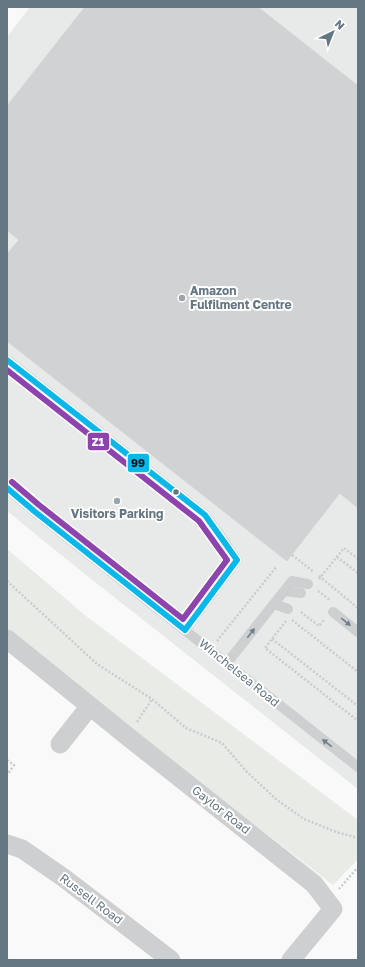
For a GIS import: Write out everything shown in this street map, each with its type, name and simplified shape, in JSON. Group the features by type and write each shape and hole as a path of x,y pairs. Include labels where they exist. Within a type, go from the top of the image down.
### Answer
{"street":[{"name":"Gaylor Road","path":"7,639 314,884 333,909"},
{"path":"60,744 90,706"},
{"name":"Russell Road","path":"7,844 22,849 64,878 171,960"},
{"path":"291,960 333,909"}],"lane":[{"path":"7,360 205,515 237,560 185,630"},
{"name":"Winchelsea Road","path":"7,488 34,511 358,767"},
{"path":"227,663 292,581 312,583"},
{"path":"284,591 301,592"},
{"path":"274,604 288,609"},
{"path":"334,612 358,632"}],"path":[{"path":"312,583 320,577 344,548 358,559"},
{"path":"292,555 358,608"},
{"path":"337,557 358,574"},
{"path":"210,650 277,566"},
{"path":"7,581 97,664 152,699 186,728 222,743 246,771 282,804 304,819 336,832 358,838"},
{"path":"358,672 289,618 265,648 358,721"},
{"path":"272,639 358,706"},
{"path":"127,736 152,699"},
{"path":"7,760 14,765 7,775"},
{"path":"333,909 336,892 358,867"}],"shaded area":[{"name":"Amazon Fulfilment Centre","path":"30,7 358,7 358,789 7,511 7,37"},
{"path":"7,549 86,616 358,820 358,859 333,885 7,634"}],"building":[{"name":"Amazon Fulfilment Centre","path":"84,7 259,7 358,85 358,509 340,494 287,562 7,342 7,253 18,240 7,231 7,105"}],"transit line":[{"name":"99","path":"7,360 205,515 237,560 185,630"},
{"name":"Z1","path":"7,370 199,521 227,560 183,619 12,482"},
{"name":"99","path":"7,488 185,630"}],"place":[{"name":"Amazon Fulfilment Centre","path":"182,298"},
{"name":"Visitors Parking","path":"117,501"}]}
